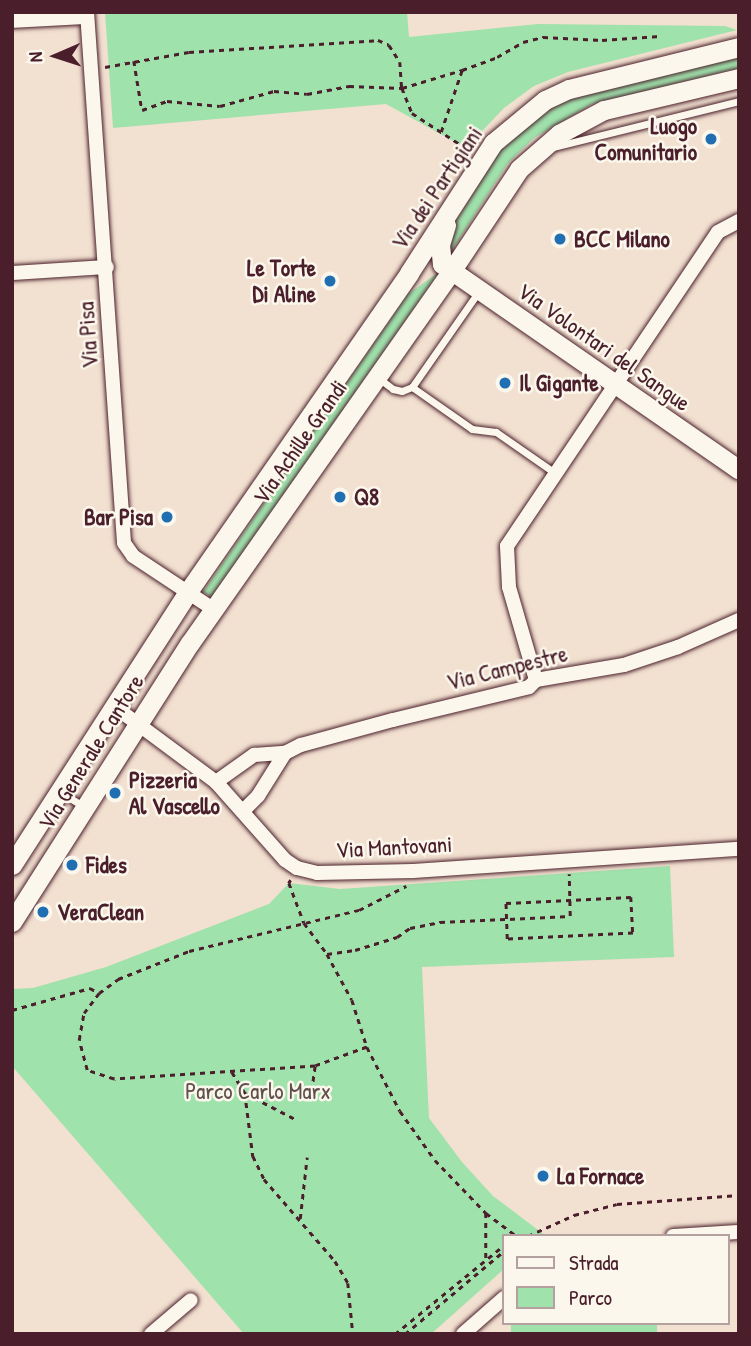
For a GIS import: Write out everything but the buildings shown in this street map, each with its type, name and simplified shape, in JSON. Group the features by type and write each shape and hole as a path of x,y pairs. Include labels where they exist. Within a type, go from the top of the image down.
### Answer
{"street":[{"path":"12,21 87,14"},
{"name":"Via Pisa","path":"87,14 107,267 124,543 133,556 213,609"},
{"name":"Via dei Partigiani","path":"409,273 493,143 516,121 545,100 569,89 739,47"},
{"path":"409,273 447,267 502,191 535,152 559,134 604,110 739,78"},
{"path":"447,267 440,245 450,211"},
{"path":"536,680 509,587 507,546 718,232 739,221"},
{"path":"12,273 107,267"},
{"name":"Via Volontari del Sangue","path":"447,267 739,470"},
{"name":"Via Achille Grandi","path":"190,643 377,376 447,267"},
{"name":"Via Achille Grandi","path":"187,593 409,273"},
{"name":"Via Generale Cantore","path":"12,865 187,593"},
{"name":"Via Campestre","path":"216,782 254,755 285,753 380,723 529,687 536,680 624,665 678,647 739,620"},
{"name":"Via Generale Cantore","path":"12,922 190,643"},
{"path":"114,707 216,782 273,849 298,868"},
{"path":"243,811 258,796 285,753"},
{"name":"Via Mantovani","path":"298,868 317,873 413,870 739,849"},
{"path":"706,1234 739,1232"},
{"path":"463,1334 503,1299"},
{"path":"151,1334 191,1300"}],"lane":[{"path":"535,152 739,101"},
{"path":"377,376 393,389 402,391 412,387 480,290"},
{"path":"412,387 472,429 496,432 555,473"},
{"path":"60,792 84,808"}],"path":[{"path":"134,61 142,110 167,101 220,106 274,92 307,94 349,86 402,88 462,70 497,57 523,42 543,37 602,40 660,36"},
{"path":"91,70 189,52 378,40 389,45 400,62 402,88 411,113 483,159"},
{"path":"441,132 462,70"},
{"path":"327,954 355,950 397,937 410,928 440,922 570,916 567,860"},
{"path":"298,868 289,883 304,923 327,954 352,1000 367,1047 417,1138 486,1213 514,1234"},
{"path":"367,1047 315,1066 114,1079 87,1070 79,1040 84,1013 100,993 118,979 189,951 359,910 413,883 413,870"},
{"path":"631,897 633,933 507,939 506,903 569,900 631,897"},
{"path":"12,1010 90,988 100,993"},
{"path":"310,1101 315,1066"},
{"path":"232,1072 245,1093 253,1157 264,1179 335,1261 348,1283 354,1334"},
{"path":"245,1093 297,1119"},
{"path":"300,1219 307,1157"},
{"path":"532,1234 579,1213 617,1203 739,1195"},
{"path":"486,1213 486,1259"},
{"path":"395,1334 503,1246"},
{"path":"405,1334 503,1252"}],"green space":[{"path":"105,12 407,12 409,37 538,24 725,26 737,30 568,72 534,86 504,108 466,148 386,104 113,128"},
{"path":"739,57 739,68 592,104 534,138 508,163 449,255 454,224 501,149 523,128 556,106 590,90"},
{"path":"439,272 213,598 203,592 408,294"},
{"name":"Parco Carlo Marx","path":"670,866 674,957 422,967 429,1118 462,1162 493,1196 543,1234 503,1234 503,1270 431,1334 244,1334 12,1066 12,989 33,988 106,967 269,904 289,883 340,889"},
{"path":"511,1325 657,1325 657,1334 511,1334"}],"place":[{"name":"Luogo Comunitario","path":"711,139"},
{"name":"BCC Milano","path":"560,239"},
{"name":"Le Torte Di Aline","path":"330,281"},
{"name":"Il Gigante","path":"505,383"},
{"name":"Q8","path":"340,497"},
{"name":"Bar Pisa","path":"167,517"},
{"name":"Pizzeria Al Vascello","path":"115,793"},
{"name":"Fides","path":"72,865"},
{"name":"VeraClean","path":"43,912"},
{"name":"La Fornace","path":"543,1176"}]}
